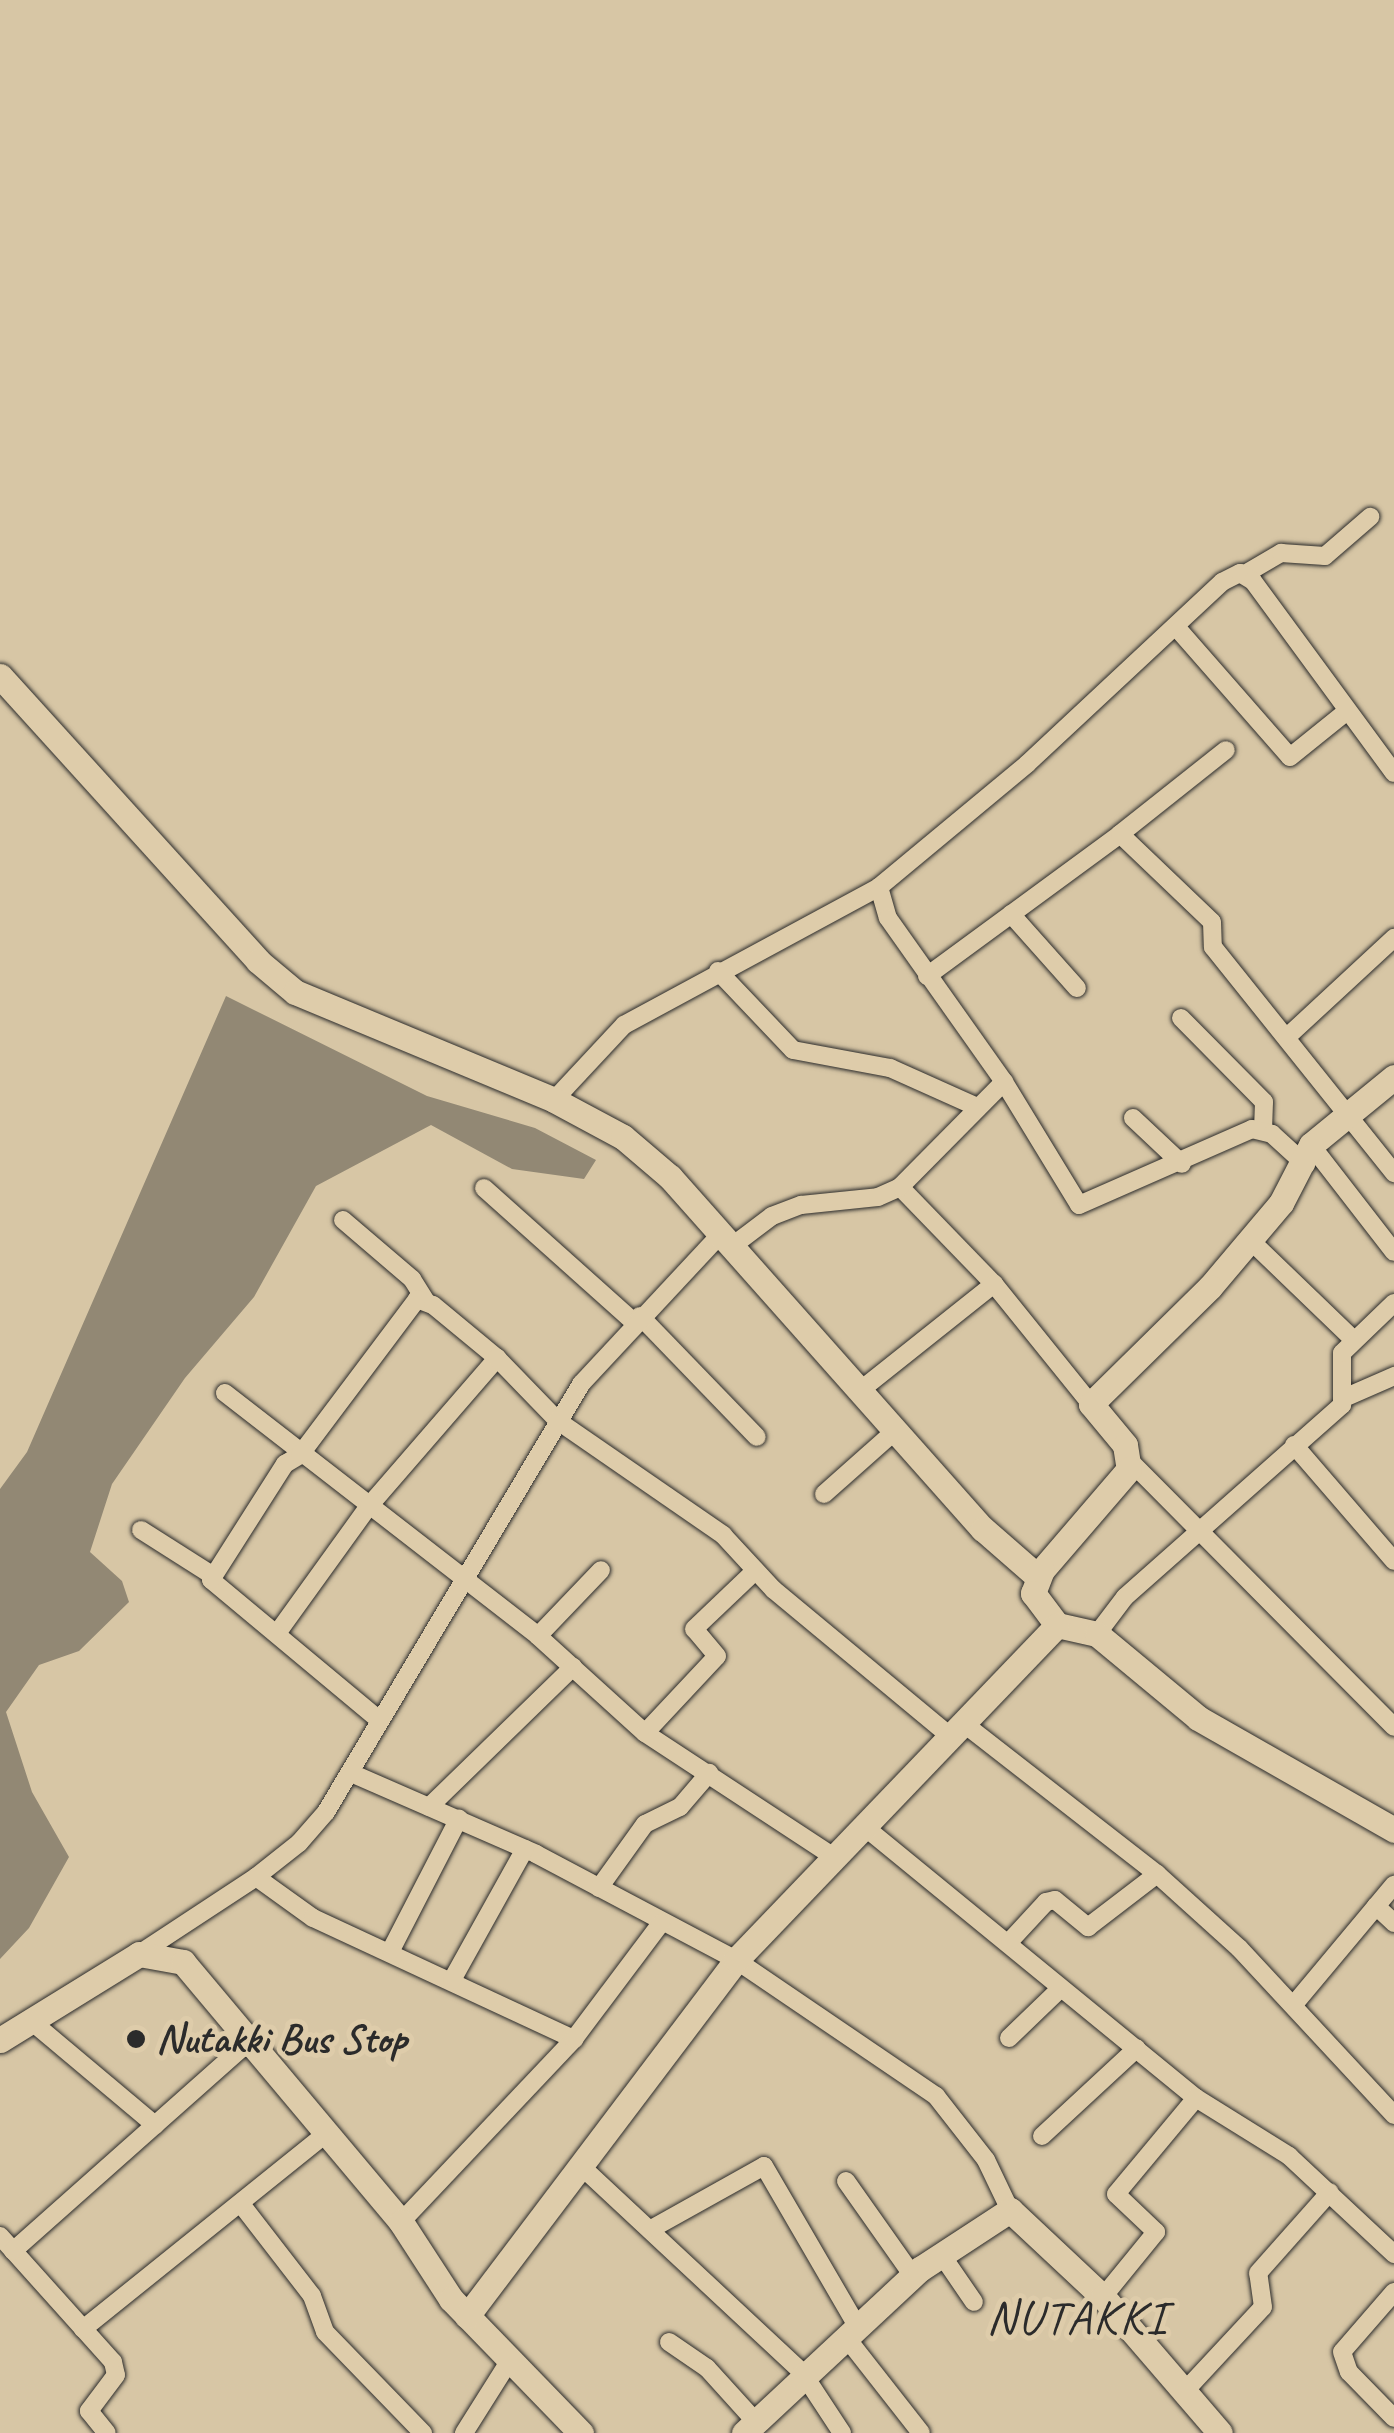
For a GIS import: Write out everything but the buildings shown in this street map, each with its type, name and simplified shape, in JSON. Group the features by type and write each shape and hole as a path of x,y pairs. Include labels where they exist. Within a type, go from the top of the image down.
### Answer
{"main road":[{"path":"0,676 258,961 295,992 554,1100 623,1138 670,1177 983,1529 1038,1577"},
{"path":"1394,1076 1350,1111 1309,1155 1250,1240 1091,1404 1130,1462 1038,1577 1034,1593 1057,1625 1097,1634 1198,1718 1394,1830"},
{"path":"467,2316 736,1960 1057,1625"},
{"path":"0,2040 139,1954 166,1954 183,1962 252,2039 401,2222 467,2316 580,2433"},
{"path":"749,2427 802,2372 913,2276 1010,2210 1103,2296 1220,2433"}],"street":[{"path":"554,1100 624,1024 718,970 879,887 920,858 1177,628 1222,582 1281,554 1325,556 1370,518"},
{"path":"1245,574 1347,712 1391,762"},
{"path":"1177,628 1290,757 1347,712"},
{"path":"927,976 1120,834 1226,750"},
{"path":"1120,834 1212,922 1213,947 1350,1111 1394,1173"},
{"path":"879,887 888,918 1004,1082 1078,1204 1263,1130"},
{"path":"1011,914 1077,988"},
{"path":"1287,1037 1394,938"},
{"path":"718,970 793,1050 890,1068 977,1107"},
{"path":"1181,1018 1264,1102 1263,1130"},
{"path":"139,1954 256,1877 300,1843 351,1774 378,1718 558,1422 637,1319 725,1241 772,1216 801,1205 878,1197 900,1187 1004,1082"},
{"path":"1133,1118 1182,1164"},
{"path":"1263,1130 1309,1155 1394,1252"},
{"path":"900,1187 994,1284 1091,1404"},
{"path":"484,1188 637,1319 757,1436"},
{"path":"342,1220 412,1279 426,1301 497,1358 558,1422 723,1535 755,1571 957,1729 1157,1874 1296,2002 1394,2115"},
{"path":"1250,1240 1353,1339"},
{"path":"862,1389 994,1284"},
{"path":"212,1576 285,1464 300,1455 407,1307 426,1301"},
{"path":"1344,1398 1341,1361 1353,1339 1394,1303"},
{"path":"278,1632 369,1506 497,1358"},
{"path":"1097,1634 1125,1597 1344,1398 1394,1376"},
{"path":"225,1393 461,1582 538,1636 645,1733 834,1856"},
{"path":"824,1494 896,1430"},
{"path":"1294,1445 1394,1561"},
{"path":"1130,1462 1394,1727"},
{"path":"141,1530 212,1576 378,1718"},
{"path":"538,1636 601,1570"},
{"path":"645,1733 718,1656 694,1629 755,1571"},
{"path":"429,1806 573,1667"},
{"path":"351,1774 526,1849 736,1960 936,2096 986,2160 1010,2210"},
{"path":"599,1888 646,1824 680,1807 708,1774"},
{"path":"391,1950 459,1818"},
{"path":"866,1828 1010,1941 1060,1990 1196,2098 1289,2156 1394,2254"},
{"path":"452,1980 526,1849"},
{"path":"1010,1941 1046,1902 1055,1900 1088,1927 1157,1874"},
{"path":"256,1877 313,1918 391,1950 574,2039"},
{"path":"1296,2002 1394,1885"},
{"path":"1376,1906 1394,1922"},
{"path":"401,2222 574,2039 661,1923"},
{"path":"1009,2038 1060,1990"},
{"path":"31,2021 156,2125"},
{"path":"13,2251 252,2039"},
{"path":"1042,2136 1137,2048"},
{"path":"1103,2296 1156,2232 1116,2194 1196,2098"},
{"path":"83,2329 328,2132"},
{"path":"653,2228 764,2166 851,2331 921,2433"},
{"path":"582,2167 653,2228 802,2372 842,2433"},
{"path":"846,2180 913,2276"},
{"path":"1183,2394 1263,2307 1258,2273 1330,2192"},
{"path":"241,2204 312,2296 325,2332 423,2433"},
{"path":"0,2236 116,2370 89,2411 107,2433"},
{"path":"941,2254 974,2302"},
{"path":"1394,2292 1342,2352 1348,2372 1394,2418"},
{"path":"669,2342 708,2368 749,2427"},
{"path":"464,2433 510,2360"}],"shaded area":[{"path":"226,996 427,1096 535,1128 596,1160 584,1179 512,1169 431,1125 316,1186 254,1297 185,1378 112,1484 90,1552 122,1581 129,1602 79,1651 39,1665 6,1712 32,1792 69,1857 29,1928 0,1959 0,1489 27,1452"}],"place":[{"name":"Nutakki Bus Stop","path":"136,2039"}],"district":[{"name":"NUTAKKI","path":"1077,2318"}]}
